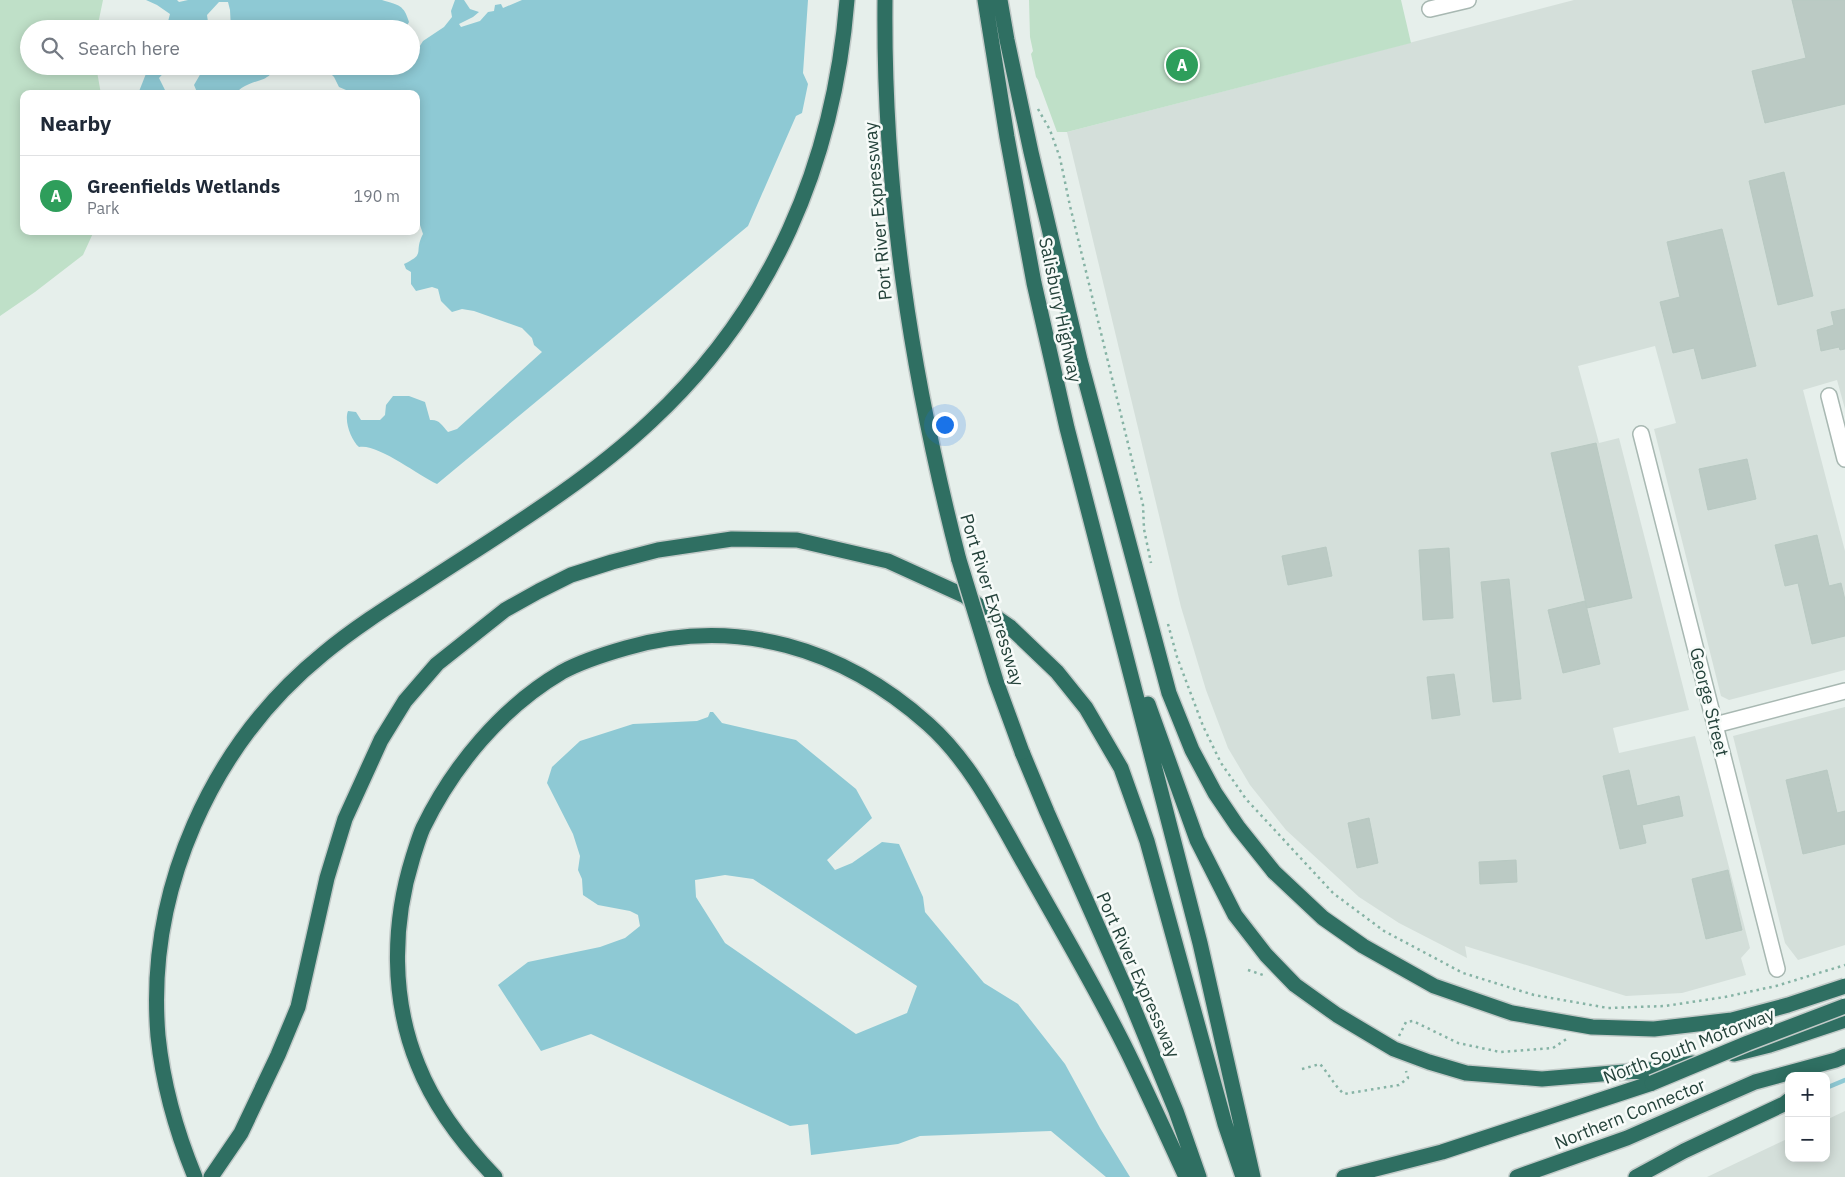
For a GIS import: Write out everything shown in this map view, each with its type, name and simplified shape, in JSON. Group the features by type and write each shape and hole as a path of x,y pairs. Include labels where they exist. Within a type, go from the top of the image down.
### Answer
{"highway":[{"path":"195,1177 180,1140 167,1094 158,1034 158,971 162,934 181,858 194,823 223,768 253,723 289,684 325,652 380,612 510,528 597,467 675,398 716,352 743,313 780,252 809,183 825,136 837,84 847,0"},
{"name":"Port River Expressway","path":"885,0 886,88 893,199 900,267 926,424 936,472 959,560 993,674 1022,752 1134,1008 1176,1111 1199,1177"},
{"name":"Salisbury Highway","path":"985,0 1008,146 1034,283 1067,428 1118,623"},
{"path":"1000,0 1031,152 1080,360 1169,694 1192,750 1215,793 1238,827 1274,872 1323,918 1363,946 1434,986 1512,1014 1592,1027 1654,1029 1732,1020 1788,1005 1845,986"},
{"path":"210,1177 241,1134 298,1007 327,878 345,819 381,740 405,701 437,664 504,610 571,575 658,550 732,539 797,540 879,559 965,596 1010,627 1057,672 1086,708 1121,768 1147,841 1225,1124 1243,1177"},
{"path":"1118,623 1197,840 1235,915 1266,955 1295,985 1358,1028 1394,1049 1429,1062 1466,1072 1542,1079 1660,1069 1725,1057 1770,1045 1845,1020"},
{"path":"1118,623 1200,944 1252,1177"},
{"path":"495,1177 471,1152 440,1109 418,1065 404,1017 397,971 398,928 406,881 422,831 448,784 488,732 522,701 563,672 600,656 648,642 703,636 739,637 767,641 827,658 864,676 900,700 932,727 974,778 1077,957 1128,1053 1186,1177"},
{"name":"North South Motorway","path":"1547,1119 1652,1083 1748,1043 1845,1006"},
{"path":"1823,1072 1841,1058"},
{"name":"Northern Connector","path":"1517,1177 1627,1138 1755,1082 1841,1058"},
{"path":"1636,1177 1684,1151 1785,1103"},
{"name":"Northern Connector","path":"1344,1177 1442,1152 1547,1119"}],"street":[{"path":"1430,9 1468,0"},
{"path":"1829,396 1845,459"},
{"name":"George Street","path":"1641,434 1777,969"},
{"path":"1715,725 1845,691"}],"path":[{"path":"1036,101 1038,110 1050,130 1060,158 1143,505 1144,529 1152,567"},
{"path":"1167,621 1177,657 1203,726 1221,763 1246,800 1334,893 1384,931 1463,973 1534,995 1608,1008 1664,1006 1725,997 1776,986 1845,965"},
{"path":"1248,970 1266,976"},
{"path":"1394,1049 1406,1022 1413,1021 1458,1043 1500,1052 1554,1048 1574,1033"},
{"path":"1302,1069 1320,1064 1335,1086 1344,1094 1399,1085 1408,1078 1407,1071 1401,1067"}],"shaded area":[{"path":"1574,0 1845,0 1845,409 1837,380 1803,390 1845,551 1845,670 1729,700 1721,696 1654,429 1676,423 1655,346 1578,366 1599,443 1619,438 1689,710 1613,728 1619,753 1695,736 1750,948 1741,958 1746,975 1682,993 1626,996 1465,946 1467,958 1399,923 1359,897 1286,830 1250,785 1228,748 1206,690 1181,607 1067,132"},
{"path":"1845,707 1845,945 1798,960 1785,943 1733,736"},
{"path":"1845,1111 1845,1177 1707,1177 1785,1140 1785,1162 1830,1162 1830,1118"}],"green space":[{"path":"0,0 103,0 99,20 20,20 20,75 98,75 100,90 20,90 20,235 92,235 83,255 0,316"},
{"path":"1029,0 1401,0 1411,43 1067,132 1057,132 1036,77 1031,54 1033,51 1030,37"}],"water":[{"path":"146,0 177,0 179,2 188,0 382,0 400,6 408,20 231,20 228,2 219,2 207,15 208,20 168,20 170,14"},
{"path":"455,0 464,0 470,9 479,12 459,24 461,27 480,21 488,12 494,11 495,5 501,4 503,8 522,0 808,0 803,73 808,84 802,113 796,116 748,226 437,484 387,455 367,447 359,447 353,440 349,430 348,411 356,412 361,420 380,420 385,415 386,405 393,396 409,396 425,402 430,420 438,422 448,432 457,429 542,352 534,345 532,338 522,328 474,311 462,309 452,312 441,301 438,289 432,287 416,291 411,284 411,272 406,269 404,264 417,255 423,234 420,225 420,90 346,90 339,87 332,75 420,75 420,46 423,41 444,27 452,17 451,11"},
{"path":"145,75 162,75 159,78 165,90 140,90"},
{"path":"200,75 269,75 239,90 196,90 194,85"},
{"path":"710,712 713,712 722,723 796,740 856,789 872,818 827,860 835,870 852,863 882,842 899,844 923,897 925,912 984,983 1018,1004 1065,1064 1100,1128 1130,1177 1106,1177 1051,1131 920,1136 898,1144 811,1155 808,1124 790,1126 591,1034 541,1051 498,985 528,962 600,947 625,938 640,926 638,915 630,911 598,905 583,895 582,879 578,870 580,856 573,834 547,783 552,767 580,741 633,724 697,721 708,717","holes":["725,875 753,879 917,986 907,1013 856,1034 725,943 696,897 695,880"]}],"building":[{"path":"1792,0 1845,0 1845,104 1765,123 1752,71 1806,58"},
{"path":"1784,172 1813,296 1778,305 1749,181"},
{"path":"1722,229 1756,366 1702,379 1694,348 1673,353 1660,302 1680,297 1667,242"},
{"path":"1845,309 1845,349 1840,350 1839,347 1821,351 1817,330 1834,325 1831,312"},
{"path":"1596,443 1632,598 1587,608 1551,453"},
{"path":"1747,459 1756,499 1708,510 1699,469"},
{"path":"1817,535 1829,586 1841,583 1845,600 1845,636 1812,644 1798,583 1785,586 1775,545"},
{"path":"1326,547 1332,576 1288,585 1282,556"},
{"path":"1449,548 1453,618 1423,620 1419,550"},
{"path":"1509,579 1521,699 1493,702 1481,582"},
{"path":"1585,601 1600,664 1563,673 1548,610"},
{"path":"1454,674 1460,715 1432,719 1427,677"},
{"path":"1629,770 1637,806 1679,796 1683,816 1642,825 1646,843 1620,849 1603,776"},
{"path":"1827,770 1837,813 1845,811 1845,844 1803,854 1786,780"},
{"path":"1369,818 1378,863 1357,868 1348,823"},
{"path":"1516,860 1517,882 1480,884 1479,862"},
{"path":"1728,870 1742,930 1706,939 1692,879"}],"waterway":[{"path":"1830,1086 1845,1080"}],"place":[{"name":"Greenfields Wetlands","path":"1182,65"}]}
